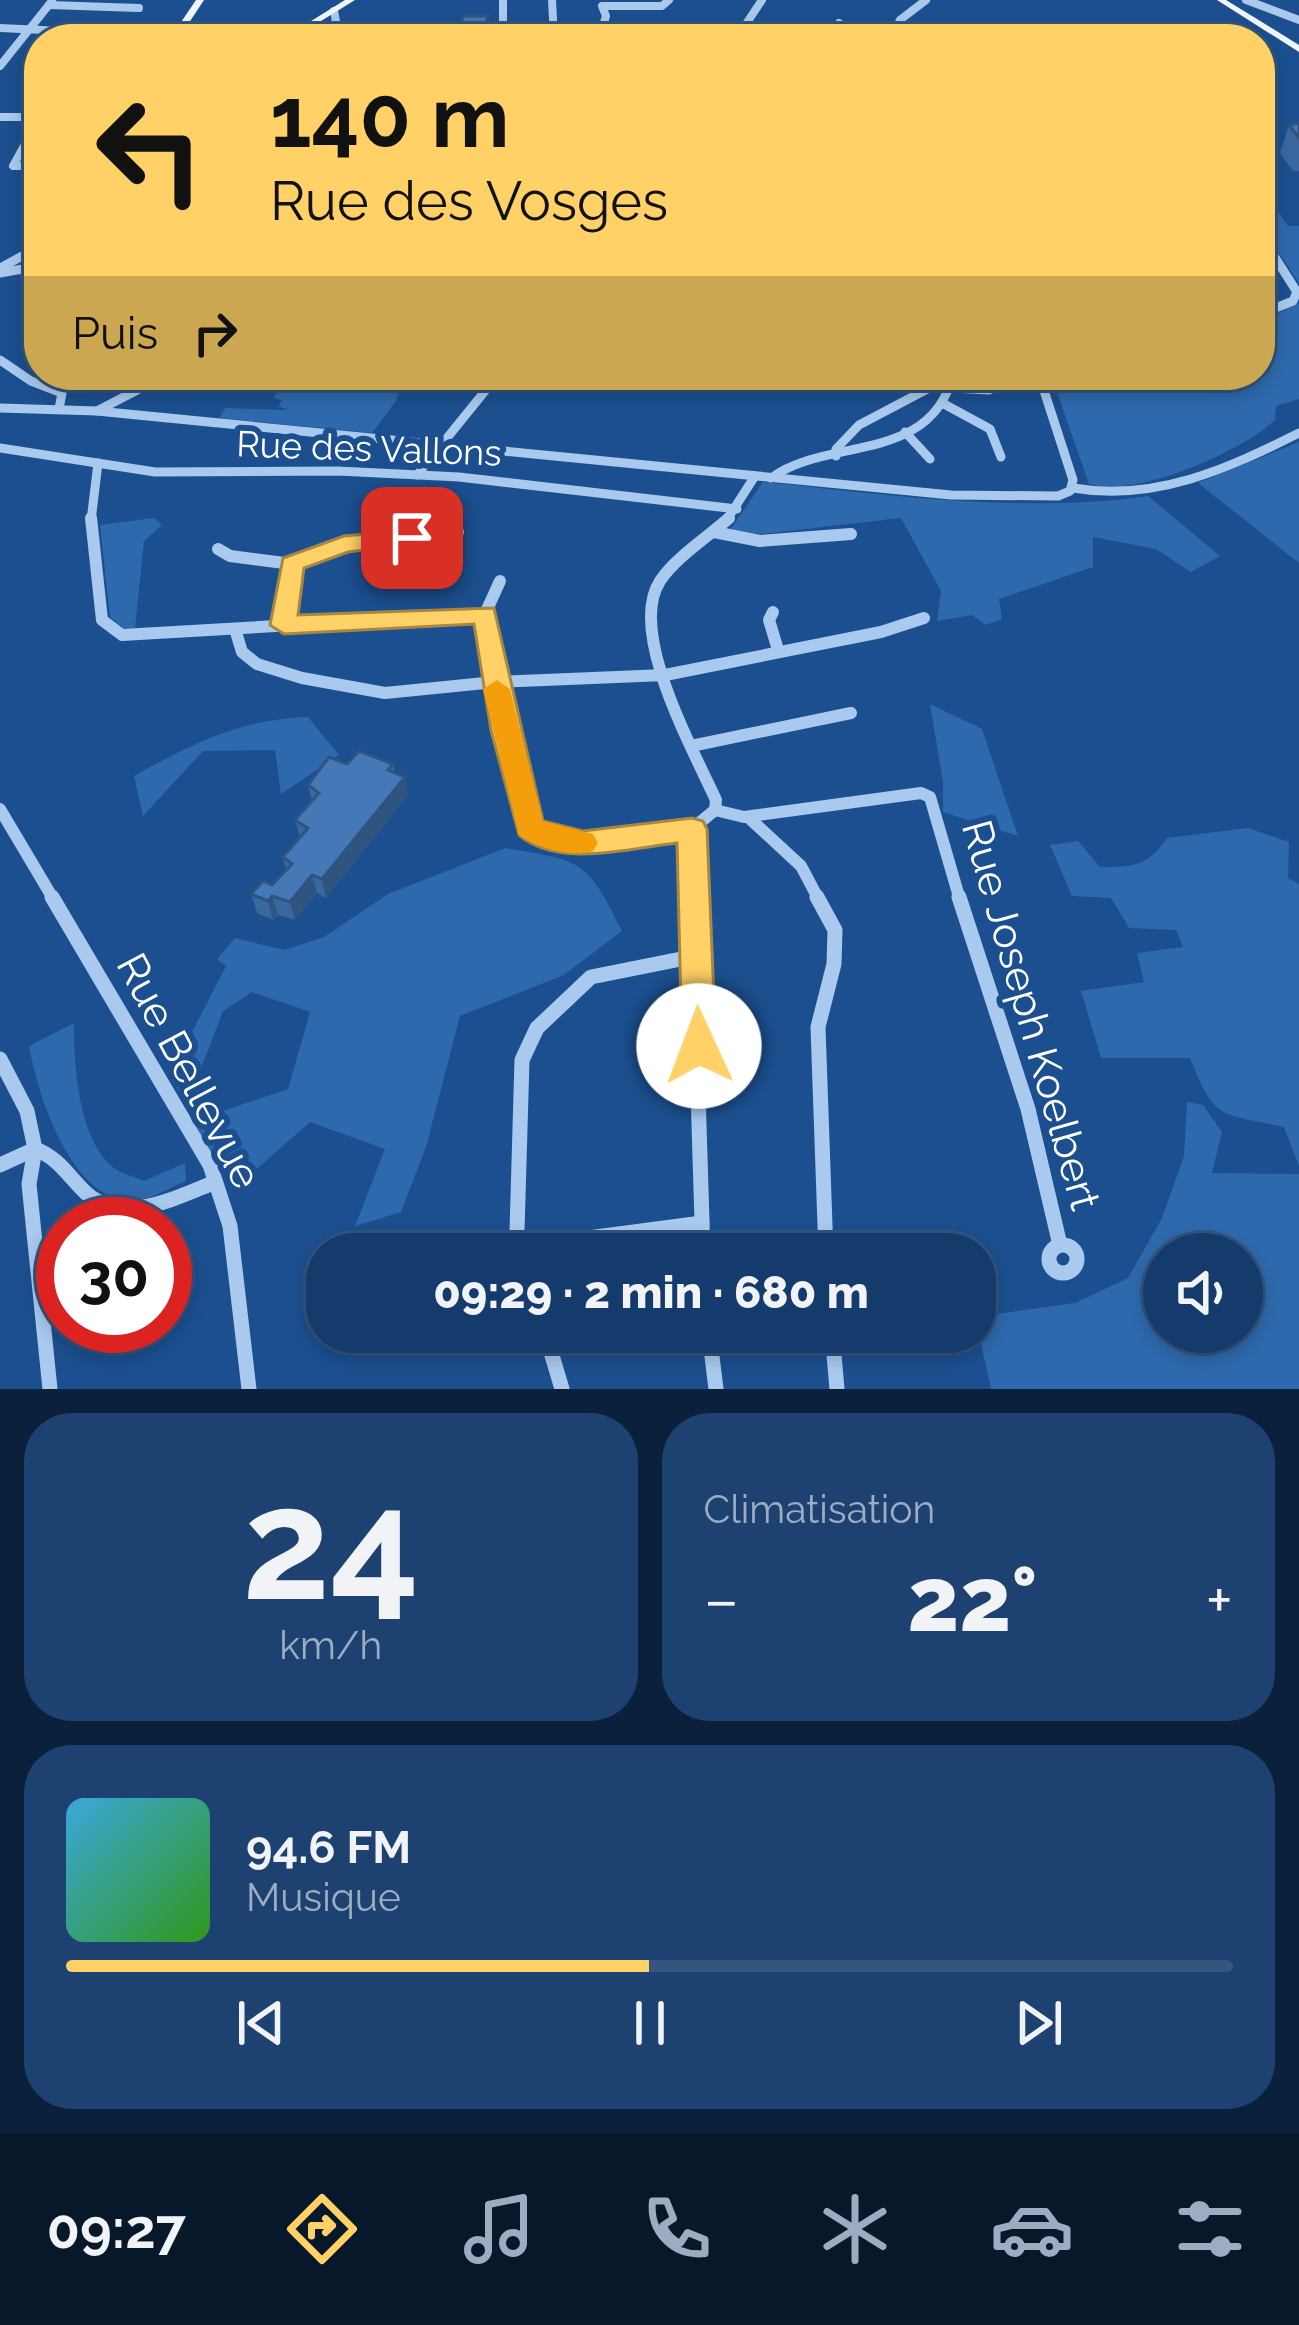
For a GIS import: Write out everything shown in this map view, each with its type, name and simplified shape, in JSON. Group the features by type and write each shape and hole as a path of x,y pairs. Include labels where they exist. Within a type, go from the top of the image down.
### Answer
{"main road":[{"path":"181,24 200,0"},
{"path":"309,24 352,0"},
{"path":"1221,0 1259,24"}],"street":[{"path":"604,24 602,6 662,6 669,0"},
{"path":"898,24 926,0"},
{"path":"1246,0 1299,20"},
{"path":"51,2 140,8"},
{"path":"0,66 24,39"},
{"path":"24,146 13,166 24,166"},
{"path":"1275,257 1298,292 1293,302 1275,309"},
{"path":"52,390 65,396 58,409"},
{"path":"97,411 135,390"},
{"path":"417,475 487,390"},
{"path":"836,456 836,449 859,425 931,390"},
{"path":"771,478 779,470 905,432 944,404 949,390"},
{"path":"1044,390 1073,488"},
{"path":"944,404 988,428 1001,445 1001,457"},
{"path":"0,408 97,411 951,495 1041,498 1073,488 1109,494 1164,486 1230,464 1299,433"},
{"path":"905,432 930,459"},
{"name":"Rue des Vallons","path":"0,448 154,472 417,475 737,509"},
{"path":"98,464 94,575 106,627 122,635 485,614"},
{"path":"500,581 485,614 495,682 530,827 537,833 583,843 692,829 715,810 716,800 665,675 648,622 650,600 661,580 737,509 755,476"},
{"path":"218,549 230,556 292,564 344,544 458,532"},
{"path":"714,532 760,541 851,534"},
{"path":"284,625 292,564"},
{"path":"773,611 769,620 778,650"},
{"path":"235,629 242,652 257,664 302,678 385,693 495,682 665,675 881,632 924,618"},
{"path":"691,746 851,713"},
{"name":"Rue Joseph Koelbert","path":"748,817 921,793 933,804 988,996 1028,1109 1060,1245"},
{"name":"Rue Bellevue","path":"0,809 210,1165 230,1226 248,1389"},
{"path":"715,810 748,817 801,866 835,930 834,964 818,1027 825,1233"},
{"path":"692,829 702,1233"},
{"path":"518,1233 522,1060 537,1028 591,977 696,956"},
{"path":"0,1059 28,1111 35,1149 29,1184 50,1389"},
{"path":"0,1165 35,1149 55,1156 91,1198 121,1208 149,1205 213,1183"},
{"path":"635,1233 702,1223"},
{"path":"551,1353 562,1389"},
{"path":"712,1353 716,1389"},
{"path":"834,1353 837,1389"}],"shaded area":[{"path":"1275,213 1288,226 1299,226 1299,283 1275,247"},
{"path":"1299,303 1299,399 1276,406 1275,420 1259,433 1187,469 1133,484 1089,484 1056,390 1275,390 1275,315"},
{"path":"280,390 400,390 372,433 219,418 225,408 288,410 278,406 282,400 273,398"},
{"path":"1299,442 1299,563 1198,483"},
{"path":"763,482 1003,503 1148,496 1220,556 1191,572 1156,549 1093,537 1093,567 999,599 1002,619 986,625 972,615 937,621 941,591 901,518 761,534 730,530"},
{"path":"154,518 162,525 144,541 135,628 124,628 110,617 100,525"},
{"path":"930,704 982,729 1018,836 943,812"},
{"path":"308,717 339,755 281,794 275,750 203,751 143,816 134,776 217,735"},
{"path":"1248,828 1289,842 1288,878 1299,884 1299,1166 1284,1127 1222,1111 1206,1093 1190,1058 1101,1058 1081,991 1144,982 1137,953 1183,947 1176,930 1129,928 1111,898 1072,896 1050,845 1078,841 1100,867 1121,866 1146,859 1167,838"},
{"path":"505,848 551,856 580,868 600,890 622,931 564,975 460,1016 426,1147 401,1212 355,1226 385,1149 310,1122 233,1190 193,1121 288,1089 310,1012 252,992 223,1011 187,1105 170,1075 226,966 217,959 235,938 284,950 324,937 388,894"},
{"path":"74,1023 81,1102 104,1158 120,1172 144,1181 185,1163 186,1181 148,1197 111,1197 92,1184 75,1165 49,1116 29,1046"},
{"path":"1187,1102 1203,1105 1222,1132 1212,1173 1299,1174 1299,1389 991,1389 983,1353 996,1353 996,1314 1075,1303 1128,1278 1143,1252 1143,1353 1263,1353 1263,1233 1154,1233 1184,1156"}],"building":[{"path":"463,16 488,16 486,24 461,24"},
{"path":"359,751 393,764 388,770 405,777 322,879 312,875 290,902 251,894 263,881 272,885 292,864 283,857 308,828 295,820 319,793 308,785 329,757 347,764"}],"slow traffic":[{"path":"497,689 530,827 537,833 583,843"}],"route":[{"path":"412,538 344,544 292,564 284,625 485,614 490,621 505,730 530,827 537,833 583,843 692,829 699,1046"}]}
